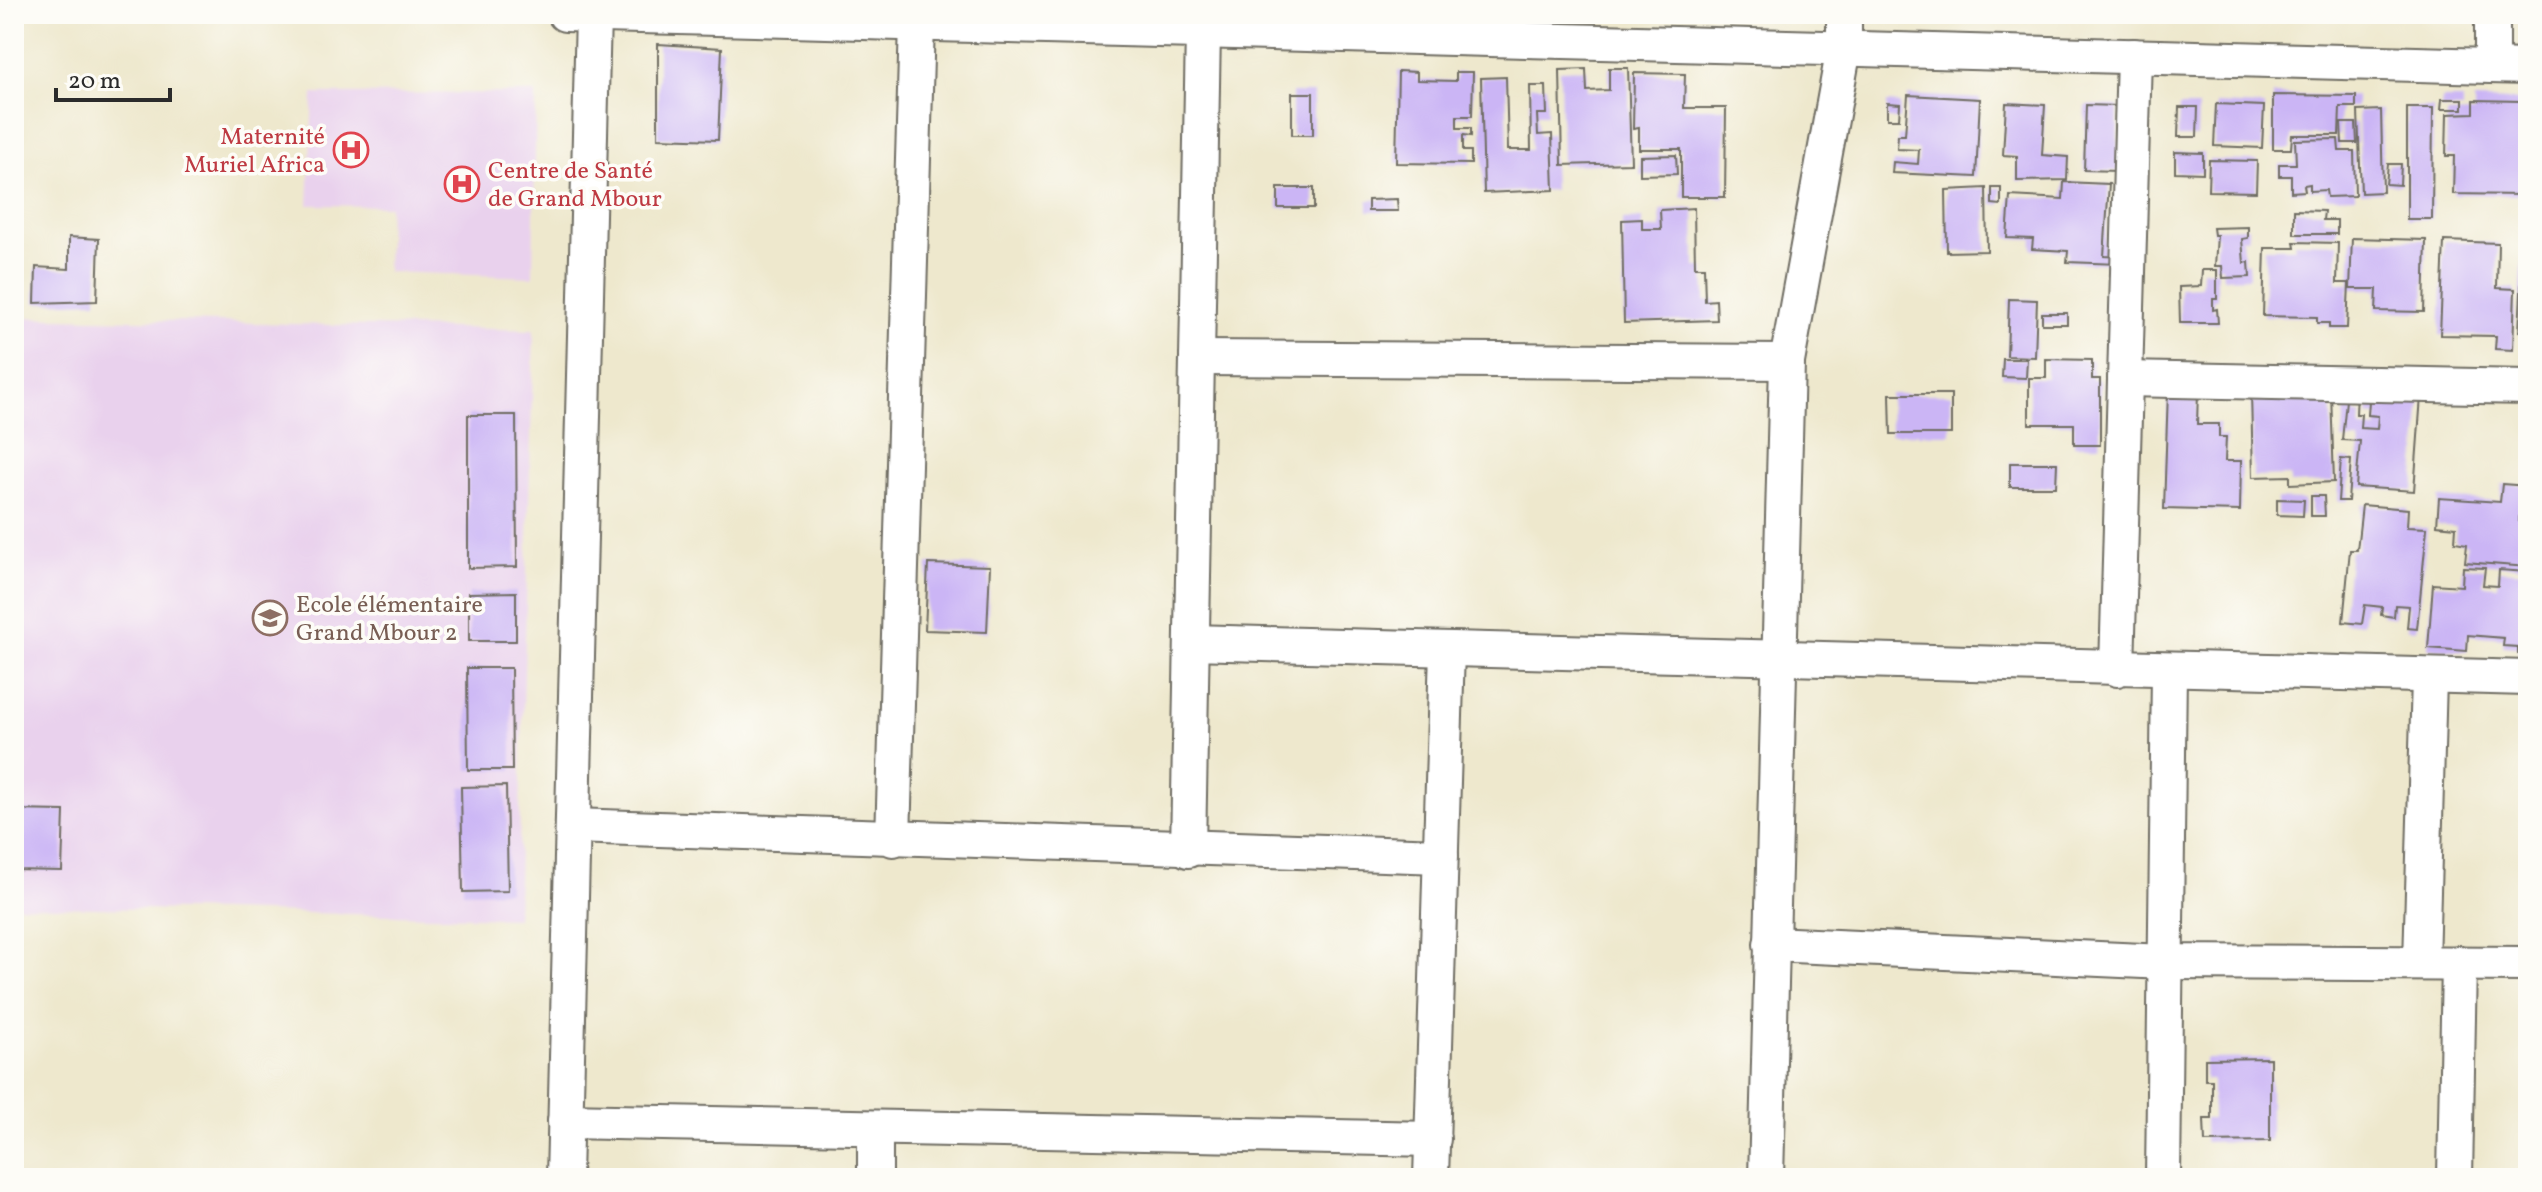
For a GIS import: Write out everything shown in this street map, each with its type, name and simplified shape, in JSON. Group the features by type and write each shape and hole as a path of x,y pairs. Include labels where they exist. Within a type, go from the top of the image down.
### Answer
{"street":[{"path":"565,14 880,18 917,23 1168,22 1203,31 2528,67"},
{"path":"1766,1178 1787,362 1844,48 1844,14"},
{"path":"2492,14 2492,66"},
{"path":"564,1178 593,15"},
{"path":"893,839 917,23"},
{"path":"1188,850 1203,31"},
{"path":"2117,669 2134,56"},
{"path":"1197,358 1787,362"},
{"path":"2125,379 2528,387"},
{"path":"1192,642 2429,678 2528,678"},
{"path":"1431,1178 1447,650"},
{"path":"2163,1178 2169,670"},
{"path":"2421,963 2429,678"},
{"path":"573,826 1188,850 1441,856"},
{"path":"1771,944 2165,962 2528,964"},
{"path":"2455,1178 2459,963"},
{"path":"565,1121 1433,1139"},
{"path":"875,1128 875,1178"}],"shaded area":[{"name":"Centre de Santé de Grand Mbour","path":"536,93 533,277 387,272 389,206 308,205 313,94"},
{"name":"Ecole élémentaire Grand Mbour 2","path":"14,317 534,330 517,918 14,906"}],"building":[{"path":"658,44 722,48 718,140 658,138"},
{"path":"1609,68 1628,68 1631,163 1562,165 1560,70 1586,69 1587,91 1609,90"},
{"path":"1398,71 1417,72 1417,80 1456,81 1456,72 1473,72 1472,116 1457,116 1457,128 1471,128 1471,136 1463,135 1463,151 1471,151 1471,164 1396,163"},
{"path":"1634,73 1685,74 1684,108 1726,108 1725,197 1681,197 1681,149 1639,149 1639,128 1633,129"},
{"path":"1506,77 1508,150 1531,150 1530,86 1546,86 1547,114 1537,114 1538,135 1552,134 1554,190 1484,193 1481,78"},
{"path":"1292,93 1313,93 1313,135 1292,135"},
{"path":"1908,95 1980,99 1976,177 1892,173 1893,162 1918,164 1919,150 1897,149 1898,135 1905,135"},
{"path":"2273,95 2356,96 2356,107 2340,107 2339,135 2292,135 2291,149 2273,149"},
{"path":"2442,99 2463,99 2463,109 2441,109"},
{"path":"2474,100 2522,101 2522,195 2453,194 2454,156 2446,156 2447,114 2474,113"},
{"path":"1887,103 1900,104 1899,119 1887,119"},
{"path":"2006,103 2045,105 2042,155 2068,157 2067,180 2017,181 2017,156 2003,155"},
{"path":"2216,104 2264,106 2262,148 2214,146"},
{"path":"2086,105 2118,106 2117,171 2084,170"},
{"path":"2179,107 2198,107 2197,137 2178,137"},
{"path":"2407,108 2433,108 2432,219 2407,219"},
{"path":"2381,110 2383,192 2361,193 2358,111"},
{"path":"2341,123 2356,123 2357,143 2342,143"},
{"path":"2338,139 2339,151 2354,151 2355,196 2327,197 2326,190 2310,191 2310,184 2304,185 2305,191 2291,192 2291,176 2279,176 2279,164 2296,164 2295,140"},
{"path":"2175,152 2203,153 2203,173 2175,172"},
{"path":"1676,155 1677,174 1640,175 1640,156"},
{"path":"2209,160 2257,161 2256,192 2208,191"},
{"path":"2388,164 2401,164 2400,185 2386,184"},
{"path":"2064,182 2109,184 2104,256 2120,257 2119,264 2067,262 2068,251 2032,249 2033,239 2007,238 2010,196 2063,199"},
{"path":"1278,188 1314,188 1314,208 1278,208"},
{"path":"1986,188 1987,251 1947,252 1946,190"},
{"path":"1992,188 2001,188 2001,205 1992,204"},
{"path":"1397,199 1398,211 1368,211 1368,200"},
{"path":"1694,208 1695,267 1704,267 1705,301 1716,300 1717,320 1624,323 1622,220 1642,219 1642,229 1661,229 1660,210"},
{"path":"2294,210 2324,211 2323,220 2337,220 2337,234 2294,234"},
{"path":"2248,227 2248,238 2242,239 2244,263 2249,262 2250,277 2223,278 2222,266 2215,266 2217,235 2214,235 2213,228"},
{"path":"69,237 99,239 97,301 35,303 36,267 69,269"},
{"path":"2352,238 2426,240 2424,312 2376,311 2377,289 2350,289"},
{"path":"2444,241 2498,243 2497,288 2515,289 2513,350 2495,349 2496,336 2440,335"},
{"path":"2294,242 2338,243 2337,283 2349,283 2347,328 2329,328 2329,323 2317,323 2317,317 2263,316 2265,248 2295,248"},
{"path":"2523,253 2528,253 2528,332 2519,331"},
{"path":"2202,270 2217,270 2217,299 2213,299 2213,310 2217,309 2218,323 2180,323 2179,287 2201,286"},
{"path":"2009,299 2037,300 2035,357 2007,356"},
{"path":"2042,313 2067,313 2067,324 2042,324"},
{"path":"2003,359 2027,359 2026,378 2002,377"},
{"path":"2046,359 2092,360 2092,379 2100,379 2100,445 2074,445 2074,424 2029,424 2029,378 2046,378"},
{"path":"2370,387 2421,396 2414,491 2356,487 2360,441 2342,440 2347,390 2357,391 2356,414 2361,414 2360,428 2377,429 2378,416 2368,415"},
{"path":"2168,390 2198,391 2197,424 2219,424 2219,437 2226,437 2225,461 2241,461 2240,511 2164,509"},
{"path":"2251,391 2331,392 2334,482 2290,484 2290,476 2253,477"},
{"path":"1890,394 1951,394 1951,434 1891,434"},
{"path":"468,415 516,415 517,567 468,568"},
{"path":"2341,459 2351,460 2348,501 2338,501"},
{"path":"2010,463 2057,463 2056,487 2010,487"},
{"path":"2502,484 2528,486 2528,500 2520,499 2519,521 2528,522 2528,567 2465,562 2467,544 2455,542 2456,527 2437,525 2439,498 2500,502"},
{"path":"2311,496 2324,496 2325,516 2311,516"},
{"path":"2277,499 2304,500 2303,516 2277,515"},
{"path":"2362,505 2408,509 2407,527 2427,528 2417,629 2407,628 2409,606 2395,605 2394,617 2381,615 2382,607 2365,605 2362,624 2343,622 2350,550 2357,550"},
{"path":"928,564 990,566 987,632 925,630"},
{"path":"2463,567 2485,568 2483,585 2498,586 2499,570 2528,572 2528,654 2518,654 2518,647 2503,646 2504,638 2468,635 2467,651 2428,648 2433,584 2462,586"},
{"path":"516,592 516,641 469,641 469,593"},
{"path":"467,668 511,668 512,770 468,770"},
{"path":"506,786 508,891 463,892 461,787"},
{"path":"14,810 64,811 62,871 14,870"},
{"path":"2270,1058 2270,1141 2205,1142 2204,1119 2212,1119 2212,1080 2205,1080 2205,1059"}],"place":[{"name":"Maternité Muriel Africa","path":"351,150"},
{"name":"Centre de Santé de Grand Mbour","path":"462,184"},
{"name":"Ecole élémentaire Grand Mbour 2","path":"270,618"}]}
